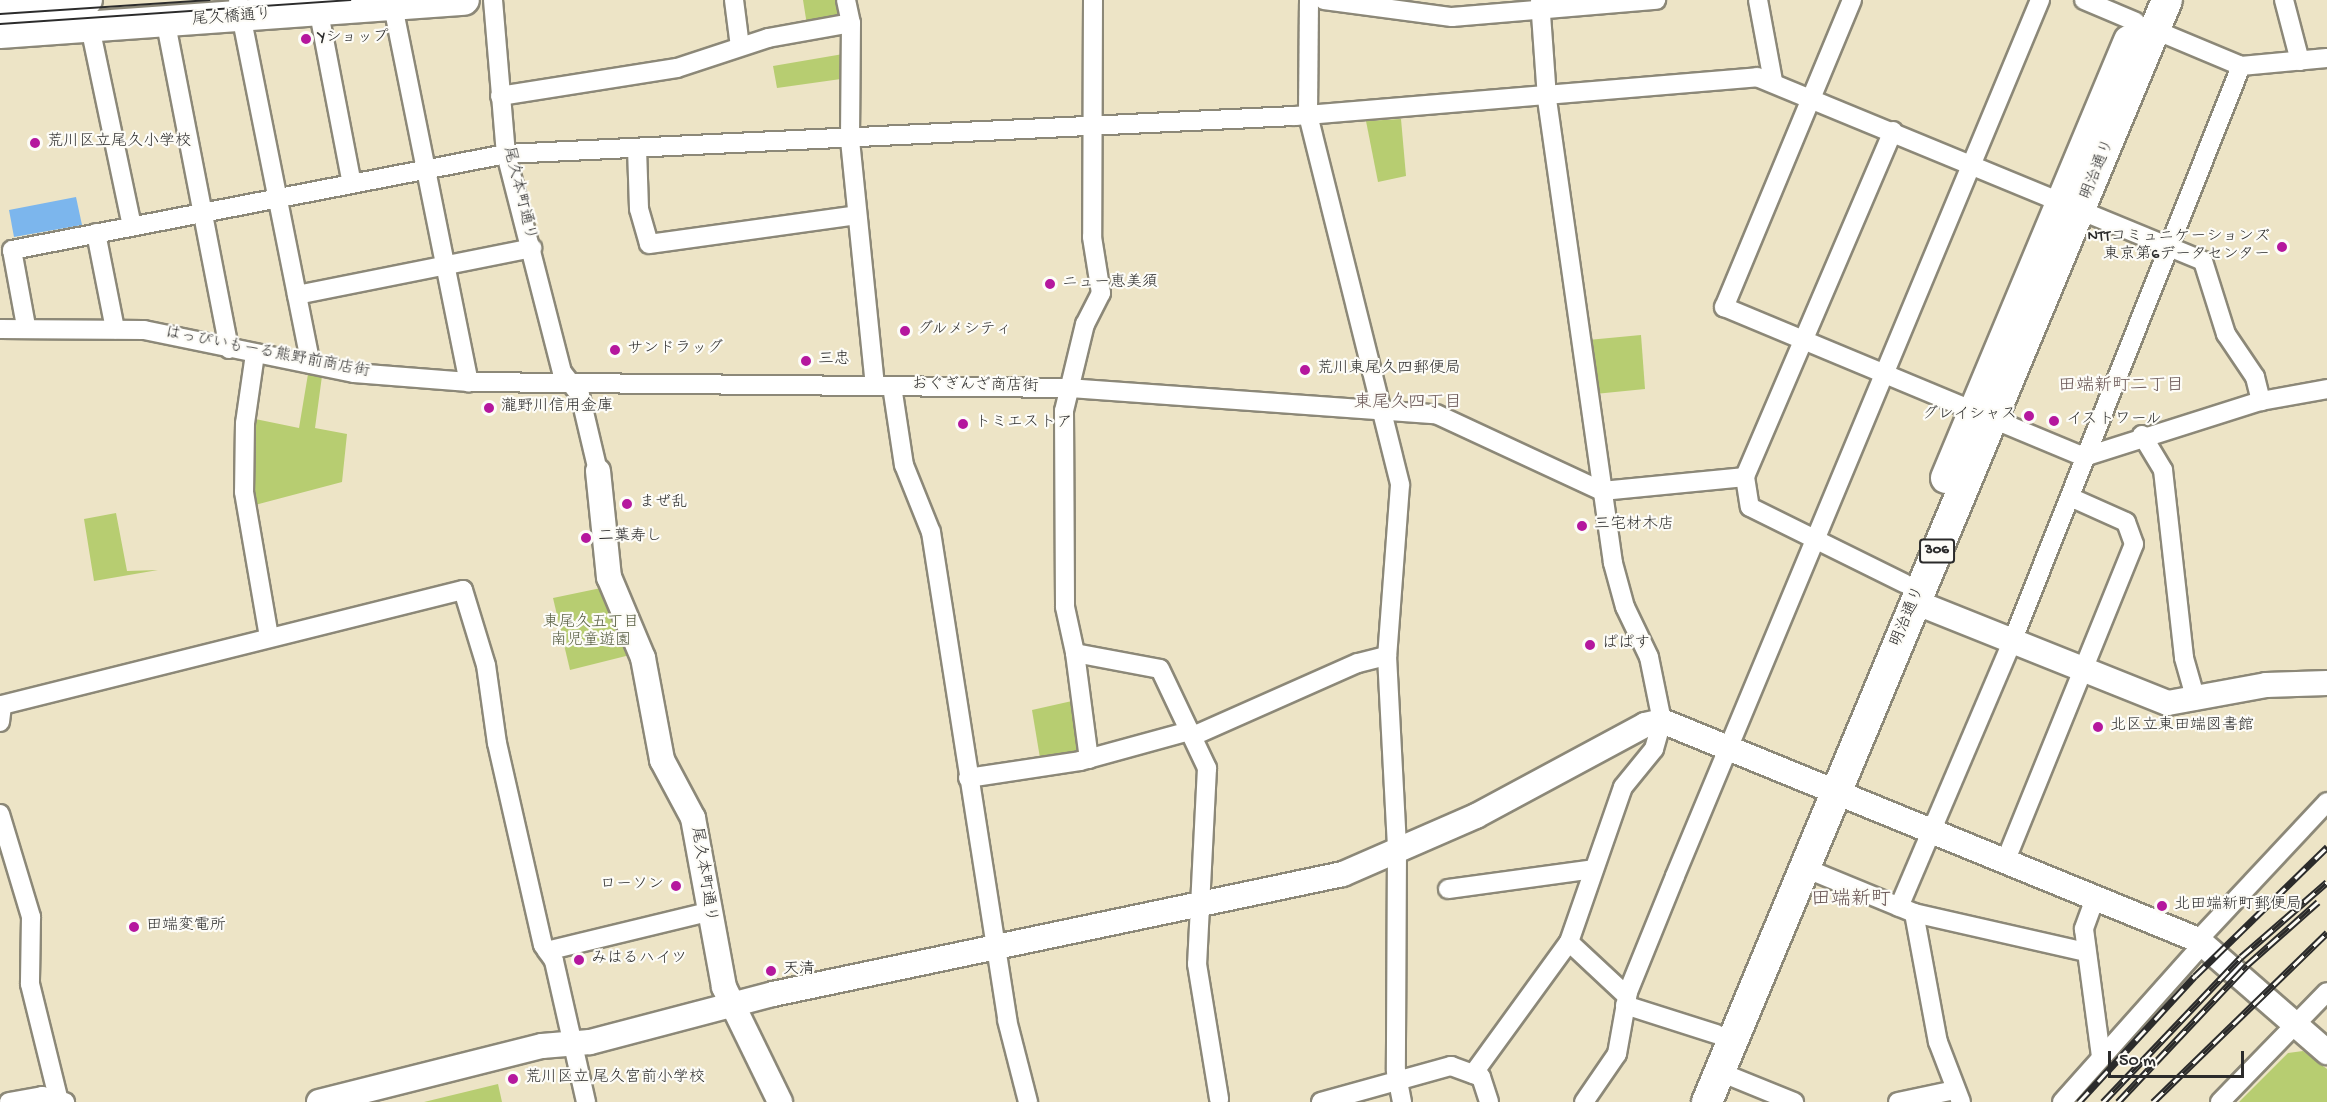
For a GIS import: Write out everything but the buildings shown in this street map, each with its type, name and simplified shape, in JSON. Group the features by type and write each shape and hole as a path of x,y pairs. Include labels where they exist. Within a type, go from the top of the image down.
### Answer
{"main road":[{"name":"尾久橋通り","path":"0,4 87,7 166,24 239,9 318,13 464,0"},
{"name":"明治通り","path":"1688,1102 1910,593 1982,416 2072,207 2146,17 2168,0"},
{"name":"尾久橋通り","path":"0,33 87,7"},
{"name":"明治通り","path":"1707,1102 1805,868 1826,788"}],"street":[{"name":"尾久本町通り","path":"494,0 506,154 562,372 582,403 598,471 609,577 643,658 662,760 693,818 708,912 731,1005 780,1102"},
{"path":"734,0 740,47"},
{"path":"846,0 851,23 850,140 857,215 884,386 904,465 931,532 996,948 1028,1102"},
{"path":"1089,759 1075,653 1065,607 1062,477 1069,388 1085,324 1101,293 1092,237 1093,0"},
{"path":"1310,0 1308,115 1400,485 1387,656 1397,850 1396,1081 1402,1102"},
{"path":"1324,0 1452,18 1541,6 1656,0"},
{"path":"1758,0 1773,81"},
{"path":"1852,0 1724,307 2084,457 2142,435 2261,401 2327,389"},
{"path":"1584,1102 1617,1054 1626,1001 1728,748 2040,0"},
{"path":"2084,0 2146,17 2241,66 2327,58"},
{"path":"2284,0 2300,61"},
{"path":"393,6 469,382"},
{"path":"1473,1074 1569,942 1623,787 1654,749 1662,722 1649,657 1625,607 1613,563 1547,98 1541,6"},
{"path":"87,7 132,226"},
{"path":"239,9 311,364"},
{"path":"318,13 352,184"},
{"path":"500,96 677,68 740,47 851,23"},
{"path":"166,24 228,349"},
{"path":"1898,1102 1958,1096 1938,1042 1906,910 1928,830 2012,642 2241,66"},
{"path":"27,326 12,250 506,154 850,140 1308,115 1547,98 1757,77 1773,81 2203,261 2226,334 2255,377 2261,401"},
{"path":"1893,132 1806,341 1745,477 1750,507 1910,593 2012,642 2159,701 2196,700 2266,685 2327,683"},
{"path":"637,148 639,209 649,244 857,215"},
{"path":"96,233 115,329"},
{"path":"297,295 532,248"},
{"name":"はっぴいもーる熊野前商店街","path":"0,329 27,326 115,329 311,364 469,382 556,386 570,382"},
{"path":"255,354 245,423 244,492 269,637"},
{"name":"おぐぎんざ商店街","path":"570,382 1069,388 1436,414 1602,491"},
{"path":"2142,435 2163,470 2184,658 2196,700"},
{"path":"1602,491 1745,477"},
{"path":"2005,862 2134,544 2126,522 2070,497"},
{"path":"1,711 269,637 463,590 486,665 497,743 570,1045 586,1102"},
{"path":"1075,653 1160,669 1207,768 1209,797 1197,964 1222,1101"},
{"path":"968,778 1089,759 1191,734 1358,663 1387,656"},
{"path":"319,1102 542,1046 570,1045 731,1005 1342,874 1551,778 1645,725 1662,722 1928,830 2094,901 2200,942 2294,1026 2327,1052"},
{"path":"2061,1102 2200,942 2327,802"},
{"path":"0,814 31,917 30,984 61,1100 9,1102"},
{"path":"1805,868 1906,910 2085,952"},
{"path":"1448,889 1594,869"},
{"path":"2094,901 2084,929 2085,952 2101,1056"},
{"path":"547,951 708,912"},
{"path":"1569,942 1626,1001 1716,1034"},
{"path":"2220,1102 2327,992"},
{"path":"1321,1102 1451,1066 1481,1077 1489,1102"},
{"path":"1720,1072 1794,1102"}],"green space":[{"path":"803,0 837,0 841,21 807,25"},
{"path":"849,53 848,78 777,88 773,66"},
{"path":"1401,119 1406,176 1378,182 1366,121"},
{"path":"1641,335 1645,389 1595,394 1588,340"},
{"path":"308,374 322,376 315,428 347,434 342,482 251,506 250,418 299,428"},
{"path":"116,513 127,571 158,570 94,581 84,519"},
{"name":"東尾久五丁目 南児童遊園","path":"601,588 630,655 570,670 553,598"},
{"path":"1072,701 1081,755 1041,764 1032,710"},
{"path":"2303,1051 2327,1069 2327,1102 2239,1102 2288,1053"},
{"path":"498,1084 502,1102 424,1102"}],"water":[{"path":"76,197 82,225 14,237 9,210"}],"tram line":[{"path":"0,14 210,0"},
{"path":"0,24 350,0"}],"railway":[{"path":"2079,1102 2195,976 2327,847"},
{"path":"2103,1102 2241,957 2327,882"},
{"path":"2118,1102 2247,965 2318,902"},
{"path":"2153,1102 2327,933"}],"place":[{"name":"Yショップ","path":"306,39"},
{"name":"荒川区立尾久小学校","path":"35,143"},
{"name":"NTTコミュニケーションズ 東京第6データセンター","path":"2282,247"},
{"name":"ニュー恵美須","path":"1050,284"},
{"name":"グルメシティ","path":"905,331"},
{"name":"サンドラッグ","path":"615,350"},
{"name":"三忠","path":"806,361"},
{"name":"荒川東尾久四郵便局","path":"1305,370"},
{"name":"瀧野川信用金庫","path":"489,408"},
{"name":"グレイシャス","path":"2029,416"},
{"name":"イストワール","path":"2054,421"},
{"name":"トミエストア","path":"963,424"},
{"name":"まぜ乱","path":"627,504"},
{"name":"三宅材木店","path":"1582,526"},
{"name":"二葉寿し","path":"586,538"},
{"name":"ぱぱす","path":"1590,645"},
{"name":"北区立東田端図書館","path":"2098,727"},
{"name":"ローソン","path":"676,886"},
{"name":"北田端新町郵便局","path":"2162,906"},
{"name":"田端変電所","path":"134,927"},
{"name":"みはるハイツ","path":"579,960"},
{"name":"天清","path":"771,971"},
{"name":"荒川区立 尾久宮前小学校","path":"513,1079"}],"district":[{"name":"田端新町二丁目","path":"2121,387"},
{"name":"東尾久四丁目","path":"1408,404"},
{"name":"田端新町","path":"1851,900"}]}
